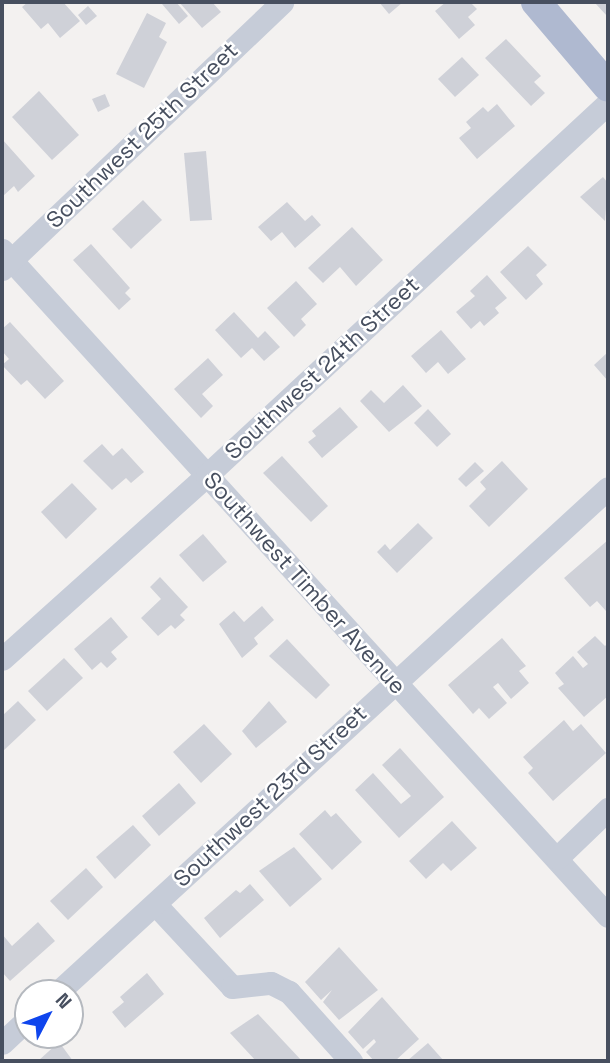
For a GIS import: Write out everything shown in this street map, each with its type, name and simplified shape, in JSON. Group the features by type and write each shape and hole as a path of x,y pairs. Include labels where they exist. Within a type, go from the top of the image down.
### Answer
{"main road":[{"path":"536,2 608,87"}],"street":[{"name":"Southwest 25th Street","path":"4,260 282,2"},
{"name":"Southwest 24th Street","path":"2,659 207,475 608,103"},
{"name":"Southwest Timber Avenue","path":"4,260 207,475 608,916"},
{"name":"Southwest 23rd Street","path":"72,979 393,681 608,488"},
{"path":"557,858 608,809"},
{"path":"155,904 233,987 271,983 289,992 351,1061"}],"building":[{"path":"28,2 63,2 80,21 60,38 48,23 41,29 22,7"},
{"path":"176,2 188,16 179,24 162,4"},
{"path":"179,2 212,2 221,12 202,28"},
{"path":"379,2 403,2 389,14"},
{"path":"446,2 470,2 477,9 468,17 475,25 459,39 435,11"},
{"path":"594,2 608,2 608,17"},
{"path":"88,6 97,16 86,25 78,15"},
{"path":"147,13 166,23 159,37 167,42 144,88 116,74"},
{"path":"506,39 541,76 534,82 545,93 531,106 485,58"},
{"path":"462,57 479,75 455,97 438,79"},
{"path":"39,91 79,135 52,160 12,117"},
{"path":"105,94 110,106 98,112 92,99"},
{"path":"497,104 515,126 477,159 459,138 471,128 466,122 483,107 488,112"},
{"path":"2,139 35,176 18,192 14,186 3,196"},
{"path":"206,151 212,220 190,221 184,153"},
{"path":"603,177 608,183 605,221 580,197"},
{"path":"143,200 162,220 131,249 112,229"},
{"path":"287,202 305,221 312,215 321,225 295,248 282,232 271,241 258,227"},
{"path":"352,227 383,260 356,286 340,267 323,283 308,268"},
{"path":"91,244 130,288 125,293 131,299 119,310 73,260"},
{"path":"528,246 547,265 536,275 543,284 526,300 500,272"},
{"path":"487,275 507,298 495,308 499,313 484,326 480,321 471,329 456,312 475,296 470,291"},
{"path":"296,281 317,304 301,319 306,325 294,337 267,308"},
{"path":"234,312 258,338 265,331 280,347 264,361 252,348 241,358 215,330"},
{"path":"10,322 64,381 45,399 27,380 21,385 2,365 9,359 2,351 2,329"},
{"path":"441,330 466,359 448,374 438,362 426,373 411,356"},
{"path":"608,352 608,381 594,365"},
{"path":"208,358 223,375 202,394 213,406 201,418 174,389"},
{"path":"403,385 422,406 389,432 360,401 371,390 384,403"},
{"path":"340,407 358,427 322,458 308,442 316,436 312,431"},
{"path":"428,409 451,434 437,447 414,423"},
{"path":"102,444 113,456 122,448 144,472 131,483 126,478 112,490 83,461"},
{"path":"282,456 328,506 311,522 263,473"},
{"path":"502,461 528,489 489,527 469,506 486,489 480,482"},
{"path":"475,462 484,471 466,487 458,479"},
{"path":"72,483 97,509 66,539 41,512"},
{"path":"418,523 433,538 397,573 377,552 385,544 390,550"},
{"path":"203,534 227,562 203,582 179,555"},
{"path":"608,540 606,611 597,601 590,607 564,578"},
{"path":"160,577 188,607 180,615 185,620 175,629 171,625 158,636 141,618 161,599 150,587"},
{"path":"262,606 274,620 254,638 258,644 242,658 219,624 234,611 244,622"},
{"path":"111,617 128,637 111,652 117,659 107,668 101,662 92,670 74,649"},
{"path":"595,636 605,646 608,643 608,696 584,717 558,688 564,684 555,673 573,656 583,668 588,664 577,652"},
{"path":"502,638 526,666 519,671 529,683 511,699 498,683 493,687 507,703 489,719 479,708 473,714 448,685"},
{"path":"287,639 330,685 316,699 269,656"},
{"path":"64,658 83,678 47,711 28,691"},
{"path":"18,701 36,720 2,752 2,716"},
{"path":"269,701 287,722 256,748 242,731"},
{"path":"564,720 573,731 581,724 606,753 553,801 528,773 533,768 523,757"},
{"path":"204,724 232,754 201,783 173,752"},
{"path":"400,748 444,797 399,838 355,790 373,773 401,804 411,796 382,765"},
{"path":"179,783 196,803 159,836 142,816"},
{"path":"325,810 331,817 336,813 362,842 332,870 299,834"},
{"path":"452,821 477,848 451,871 443,863 426,879 409,861"},
{"path":"133,825 151,845 115,879 96,857"},
{"path":"294,847 322,879 290,907 259,871"},
{"path":"86,868 103,887 68,920 50,901"},
{"path":"250,884 264,900 220,938 204,918 236,890 240,893"},
{"path":"38,922 55,941 10,981 2,972 2,934 12,946"},
{"path":"339,947 378,990 339,1020 323,1002 332,990 321,1000 305,982"},
{"path":"147,973 164,994 125,1028 112,1012 124,1002 120,997"},
{"path":"382,997 419,1039 395,1061 374,1061 366,1052 376,1042 374,1039 363,1049 348,1032"},
{"path":"258,1014 302,1061 256,1061 230,1033"},
{"path":"428,1043 444,1061 407,1061"},
{"path":"51,1049 64,1049 73,1061 38,1061"}]}
